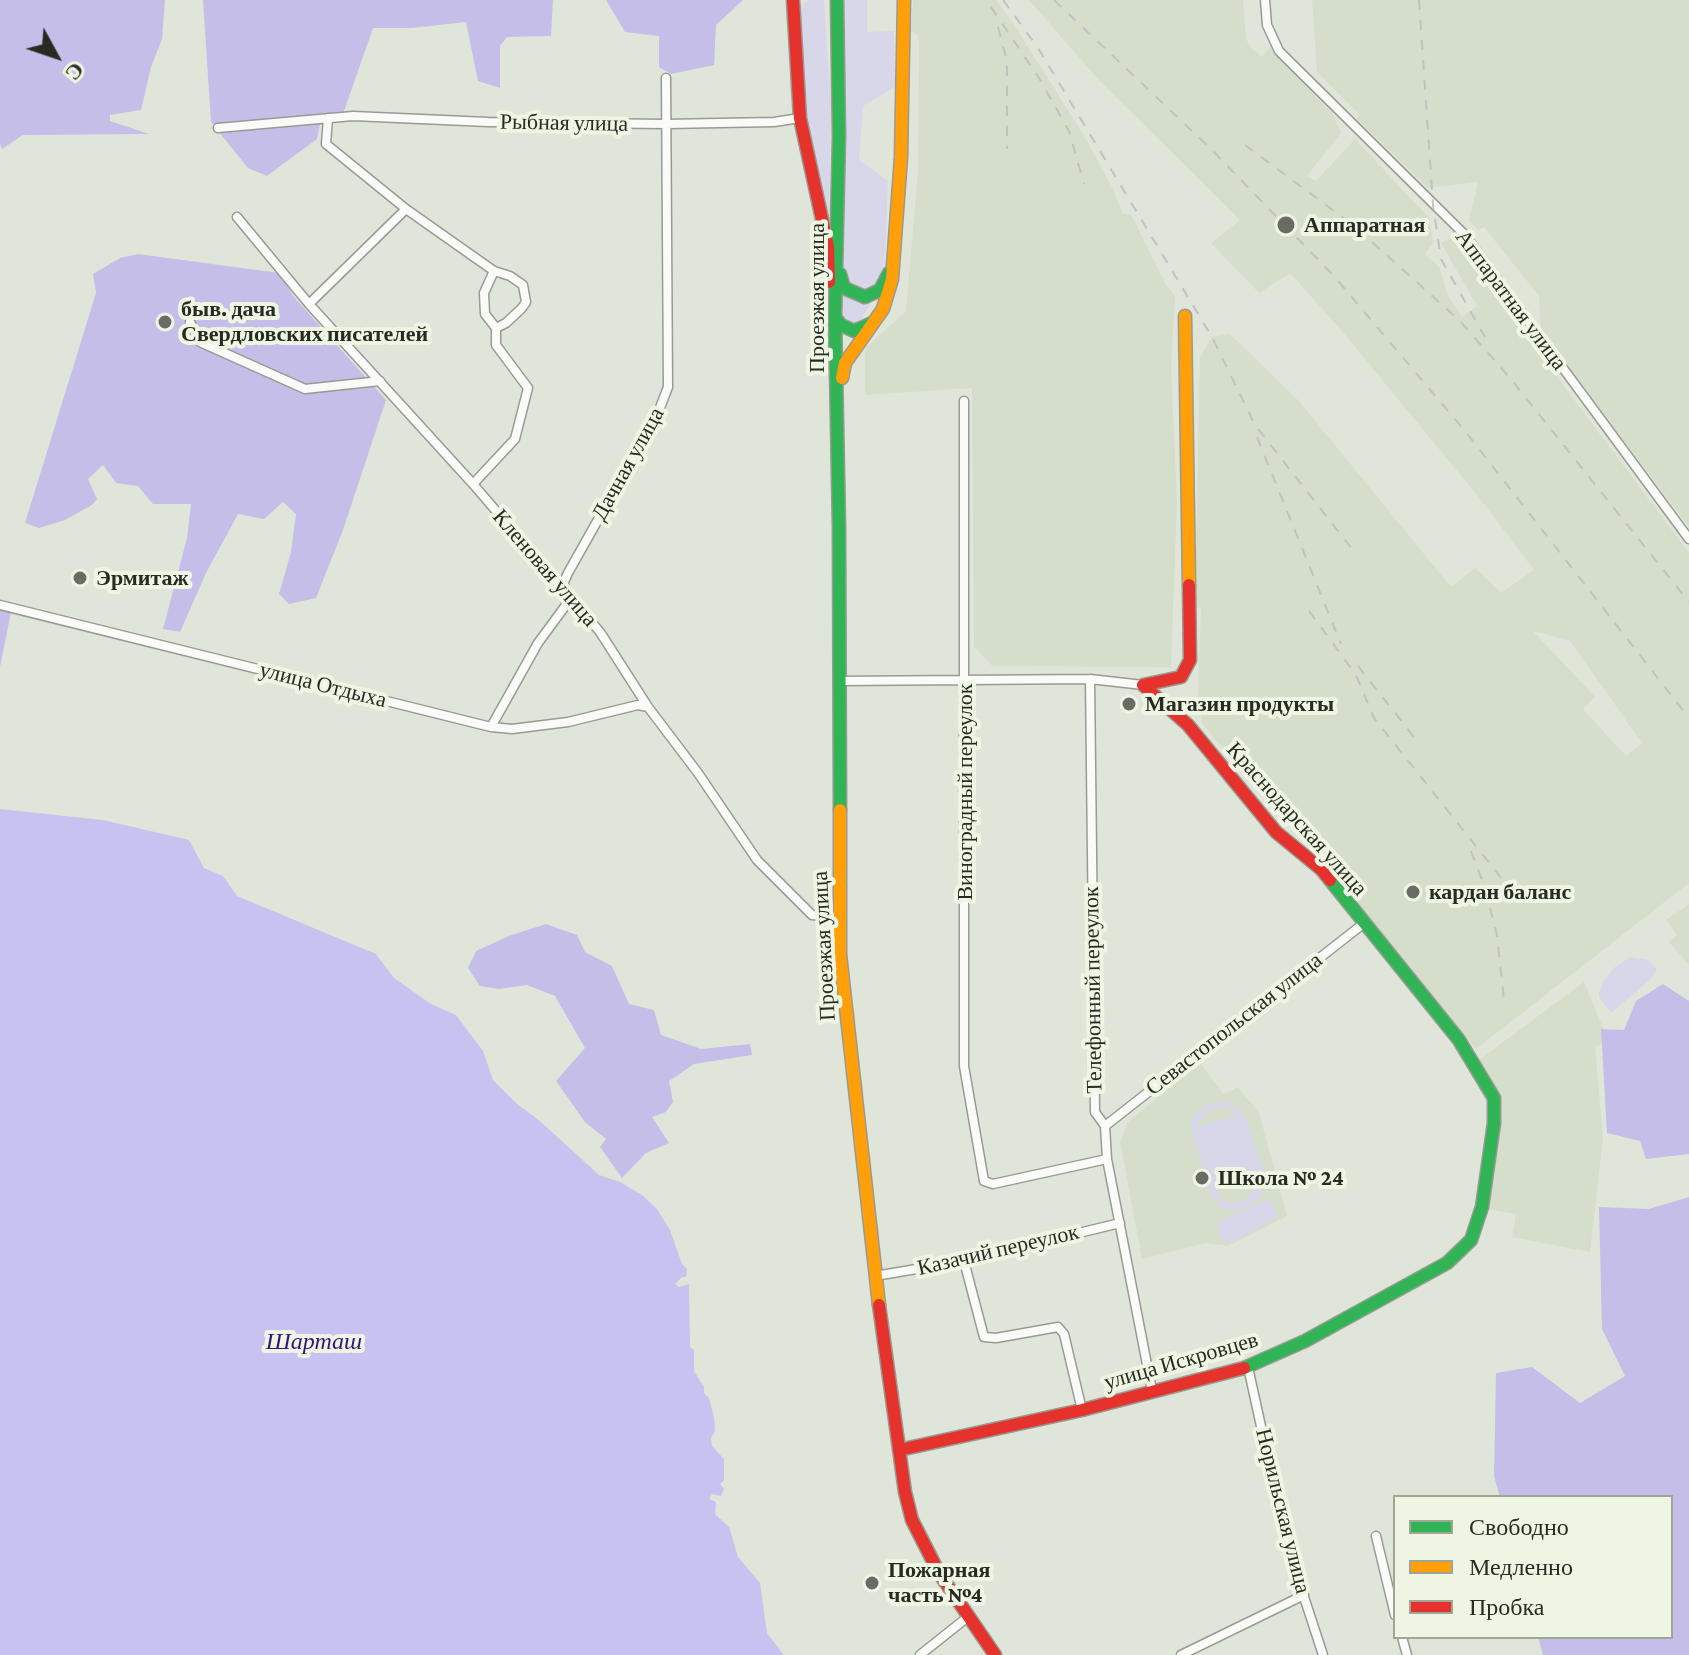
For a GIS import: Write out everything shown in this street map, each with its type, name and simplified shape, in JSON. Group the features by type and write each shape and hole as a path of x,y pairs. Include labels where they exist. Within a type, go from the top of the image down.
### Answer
{"main road":[{"path":"793,0 800,118 828,245 829,283 835,310 841,325 854,331 875,321"},
{"name":"Проезжая улица","path":"837,0 838,254 835,310 840,954 848,1043 875,1276 905,1492 912,1520 939,1573 995,1655"},
{"path":"837,403 845,363 886,301 894,259 902,143 904,0"},
{"path":"838,254 844,288 865,297 880,290 894,259"},
{"path":"1143,685 1181,677 1190,660 1185,316"},
{"name":"Краснодарская улица","path":"1143,685 1188,725 1276,832 1321,869 1459,1040 1494,1098 1494,1123"},
{"name":"улица Искровцев","path":"899,1450 1082,1410 1248,1367 1305,1341 1447,1263 1471,1240 1482,1207 1494,1123"}],"street":[{"name":"Аппаратная улица","path":"1265,0 1267,25 1279,51 1464,234 1689,539"},
{"name":"Дачная улица","path":"491,727 538,643 566,605 564,582 568,573 658,413 668,387 666,78"},
{"name":"Рыбная улица","path":"218,128 353,116 488,122 666,124 774,122 800,118"},
{"path":"328,118 326,144 406,209 494,271 518,280 526,292 522,308 496,328"},
{"path":"309,304 406,209"},
{"name":"Кленовая улица","path":"237,217 309,304 473,484 600,632 648,707 698,773 757,860 812,915 840,918"},
{"path":"473,484 515,439 528,388 496,345 496,328 489,322 484,304 487,283 494,271"},
{"path":"190,322 200,342 305,389 380,381"},
{"name":"Виноградный переулок","path":"964,401 964,1066 984,1181 993,1184 1107,1159"},
{"name":"улица Отдыха","path":"0,605 491,727 512,729 568,722 638,705 648,707"},
{"path":"839,681 1090,679 1143,685"},
{"name":"Телефонный переулок","path":"1090,679 1095,1112 1105,1126 1107,1159 1152,1390"},
{"name":"Севастопольская улица","path":"1105,1126 1363,924"},
{"name":"Казачий переулок","path":"875,1276 964,1261 1120,1223"},
{"path":"964,1261 984,1337 996,1338 1058,1327 1064,1334 1082,1410"},
{"name":"Норильская улица","path":"1248,1367 1287,1545 1323,1655"},
{"path":"1376,1536 1393,1607"},
{"path":"1181,1655 1304,1595"},
{"path":"920,1655 969,1616"}],"shaded area":[{"path":"0,0 165,0 162,39 151,67 141,110 110,115 110,121 149,134 23,135 2,149"},
{"path":"203,0 553,0 551,36 507,37 500,46 500,88 478,81 466,22 412,28 373,28 343,114 321,119 317,139 267,176 248,168 211,122"},
{"path":"606,0 743,0 716,25 714,65 671,74 659,67 659,36 625,32"},
{"path":"808,0 824,0 831,106 829,223 808,140 800,62 798,8"},
{"path":"841,0 867,0 867,32 894,31 895,87 863,106 859,160 888,181 885,260 875,287 867,289 858,289 851,284 845,276 843,261 838,117"},
{"path":"913,0 996,0 1083,134 1123,214 1131,214 1166,285 1175,295 1171,368 1177,502 1171,667 992,666 974,646 972,388 865,395 865,349 906,311 918,171 919,43 917,34 911,31"},
{"path":"1029,0 1243,0 1246,39 1252,49 1262,57 1270,47 1333,114 1341,133 1307,176 1316,181 1355,139 1429,218 1433,243 1425,254 1440,268 1447,294 1462,317 1477,306 1441,243 1452,237 1689,553 1689,883 1476,1049 1352,895 1271,779 1256,790 1202,723 1198,693 1201,609 1195,606 1200,357 1212,337 1230,334 1298,400 1451,587 1475,568 1501,593 1534,570 1481,500 1342,331 1290,273 1259,293 1211,243 1240,220 1098,79","holes":["1533,631 1570,641 1642,743 1626,756 1583,709 1595,697"]},
{"path":"1312,0 1689,0 1689,527 1541,331 1539,296 1484,227 1478,230 1469,221 1478,182 1428,188 1357,119 1359,114 1317,72"},
{"path":"138,254 279,273 294,297 386,400 343,530 316,598 289,604 279,594 291,552 296,514 283,502 264,519 238,514 206,573 180,632 163,629 187,538 191,504 153,504 138,486 116,483 103,465 88,479 97,499 92,505 65,520 39,528 25,523 96,293 93,274 120,258"},
{"path":"843,293 855,300 872,302 859,323 851,324 845,320 841,309"},
{"path":"0,609 11,612 0,667"},
{"path":"1689,904 1689,965 1669,942 1677,935 1666,920"},
{"path":"546,924 577,935 585,952 612,966 629,1004 654,1010 661,1035 701,1049 750,1044 752,1055 694,1064 669,1081 673,1102 666,1112 652,1117 669,1143 646,1153 622,1178 600,1147 606,1139 585,1122 556,1081 585,1048 555,996 527,985 499,989 480,986 468,968 476,951"},
{"path":"1630,957 1648,960 1657,969 1651,979 1611,1013 1599,997 1599,992 1615,967"},
{"path":"1584,982 1609,1042 1595,1046 1603,1138 1590,1252 1512,1237 1516,1214 1485,1209 1500,1123 1475,1063"},
{"path":"1663,984 1689,1001 1689,1154 1646,1159 1640,1141 1607,1133 1601,1029 1624,1030 1636,1001"},
{"name":"Школа № 24","path":"1200,1062 1223,1094 1238,1087 1259,1113 1287,1216 1228,1246 1206,1243 1142,1259 1120,1141 1128,1122"},
{"path":"1219,1101 1229,1102 1245,1115 1265,1177 1260,1197 1248,1206 1234,1210 1221,1207 1209,1192 1190,1124 1202,1108","holes":["1227,1107 1237,1116 1198,1126 1205,1113","1256,1177 1257,1186 1245,1200 1234,1203 1223,1201 1219,1196 1218,1190"]},
{"path":"1689,1197 1689,1655 1543,1655 1539,1639 1673,1639 1673,1495 1499,1495 1494,1476 1496,1373 1532,1367 1580,1403 1625,1376 1602,1329 1599,1207 1649,1209"},
{"path":"1265,1200 1271,1202 1277,1214 1274,1220 1228,1244 1223,1242 1217,1226 1220,1221"}],"water":[{"name":"Шарташ","path":"0,809 103,820 189,840 204,868 223,876 237,896 376,954 394,978 431,1004 456,1015 483,1051 493,1080 516,1103 599,1175 620,1182 642,1195 657,1209 687,1269 686,1277 675,1284 679,1287 689,1284 690,1347 694,1350 694,1371 709,1398 714,1417 712,1446 724,1459 724,1480 720,1484 724,1489 721,1496 712,1494 709,1499 716,1502 715,1514 729,1527 738,1557 760,1583 767,1633 784,1655 0,1655"}],"railway":[{"path":"1003,0 1038,48 1212,337 1255,425 1356,554"},
{"path":"1054,0 1210,148 1333,275 1465,431 1689,718"},
{"path":"1419,0 1433,205 1441,259 1485,337"},
{"path":"991,7 1039,78 1069,131 1084,184"},
{"path":"998,27 1007,61 1007,149"},
{"path":"1245,145 1353,225 1459,320 1510,378 1689,602"},
{"path":"1257,437 1341,644"},
{"path":"1309,611 1356,675 1374,718 1510,889"},
{"path":"1358,666 1414,737"},
{"path":"1471,851 1485,888 1497,935 1504,1000"}],"traffic: fast":[{"path":"837,0 839,135 835,317 840,810"},
{"path":"840,274 844,288 865,297 880,290 889,273"},
{"path":"835,317 841,325 854,331 872,323"},
{"path":"1244,1368 1305,1341 1447,1263 1471,1240 1482,1207 1494,1123 1494,1098 1459,1040 1330,880"}],"traffic: slow":[{"path":"842,378 845,363 883,309 892,279 901,157 904,0"},
{"path":"1185,316 1189,585"},
{"path":"840,810 840,954 879,1305"}],"traffic: jam":[{"path":"793,0 800,118 828,247 829,282"},
{"path":"1189,585 1190,660 1181,677 1143,685 1188,725 1276,832 1330,880"},
{"path":"879,1305 905,1492 912,1520 939,1573 995,1655"},
{"path":"899,1450 1082,1410 1244,1368"}],"place":[{"name":"Аппаратная","path":"1286,225"},
{"name":"быв. дача Свердловских писателей","path":"165,322"},
{"name":"Эрмитаж","path":"80,578"},
{"name":"Магазин продукты","path":"1129,704"},
{"name":"кардан баланс","path":"1413,892"},
{"name":"Школа № 24","path":"1202,1178"},
{"name":"Пожарная часть №4","path":"872,1583"}]}
